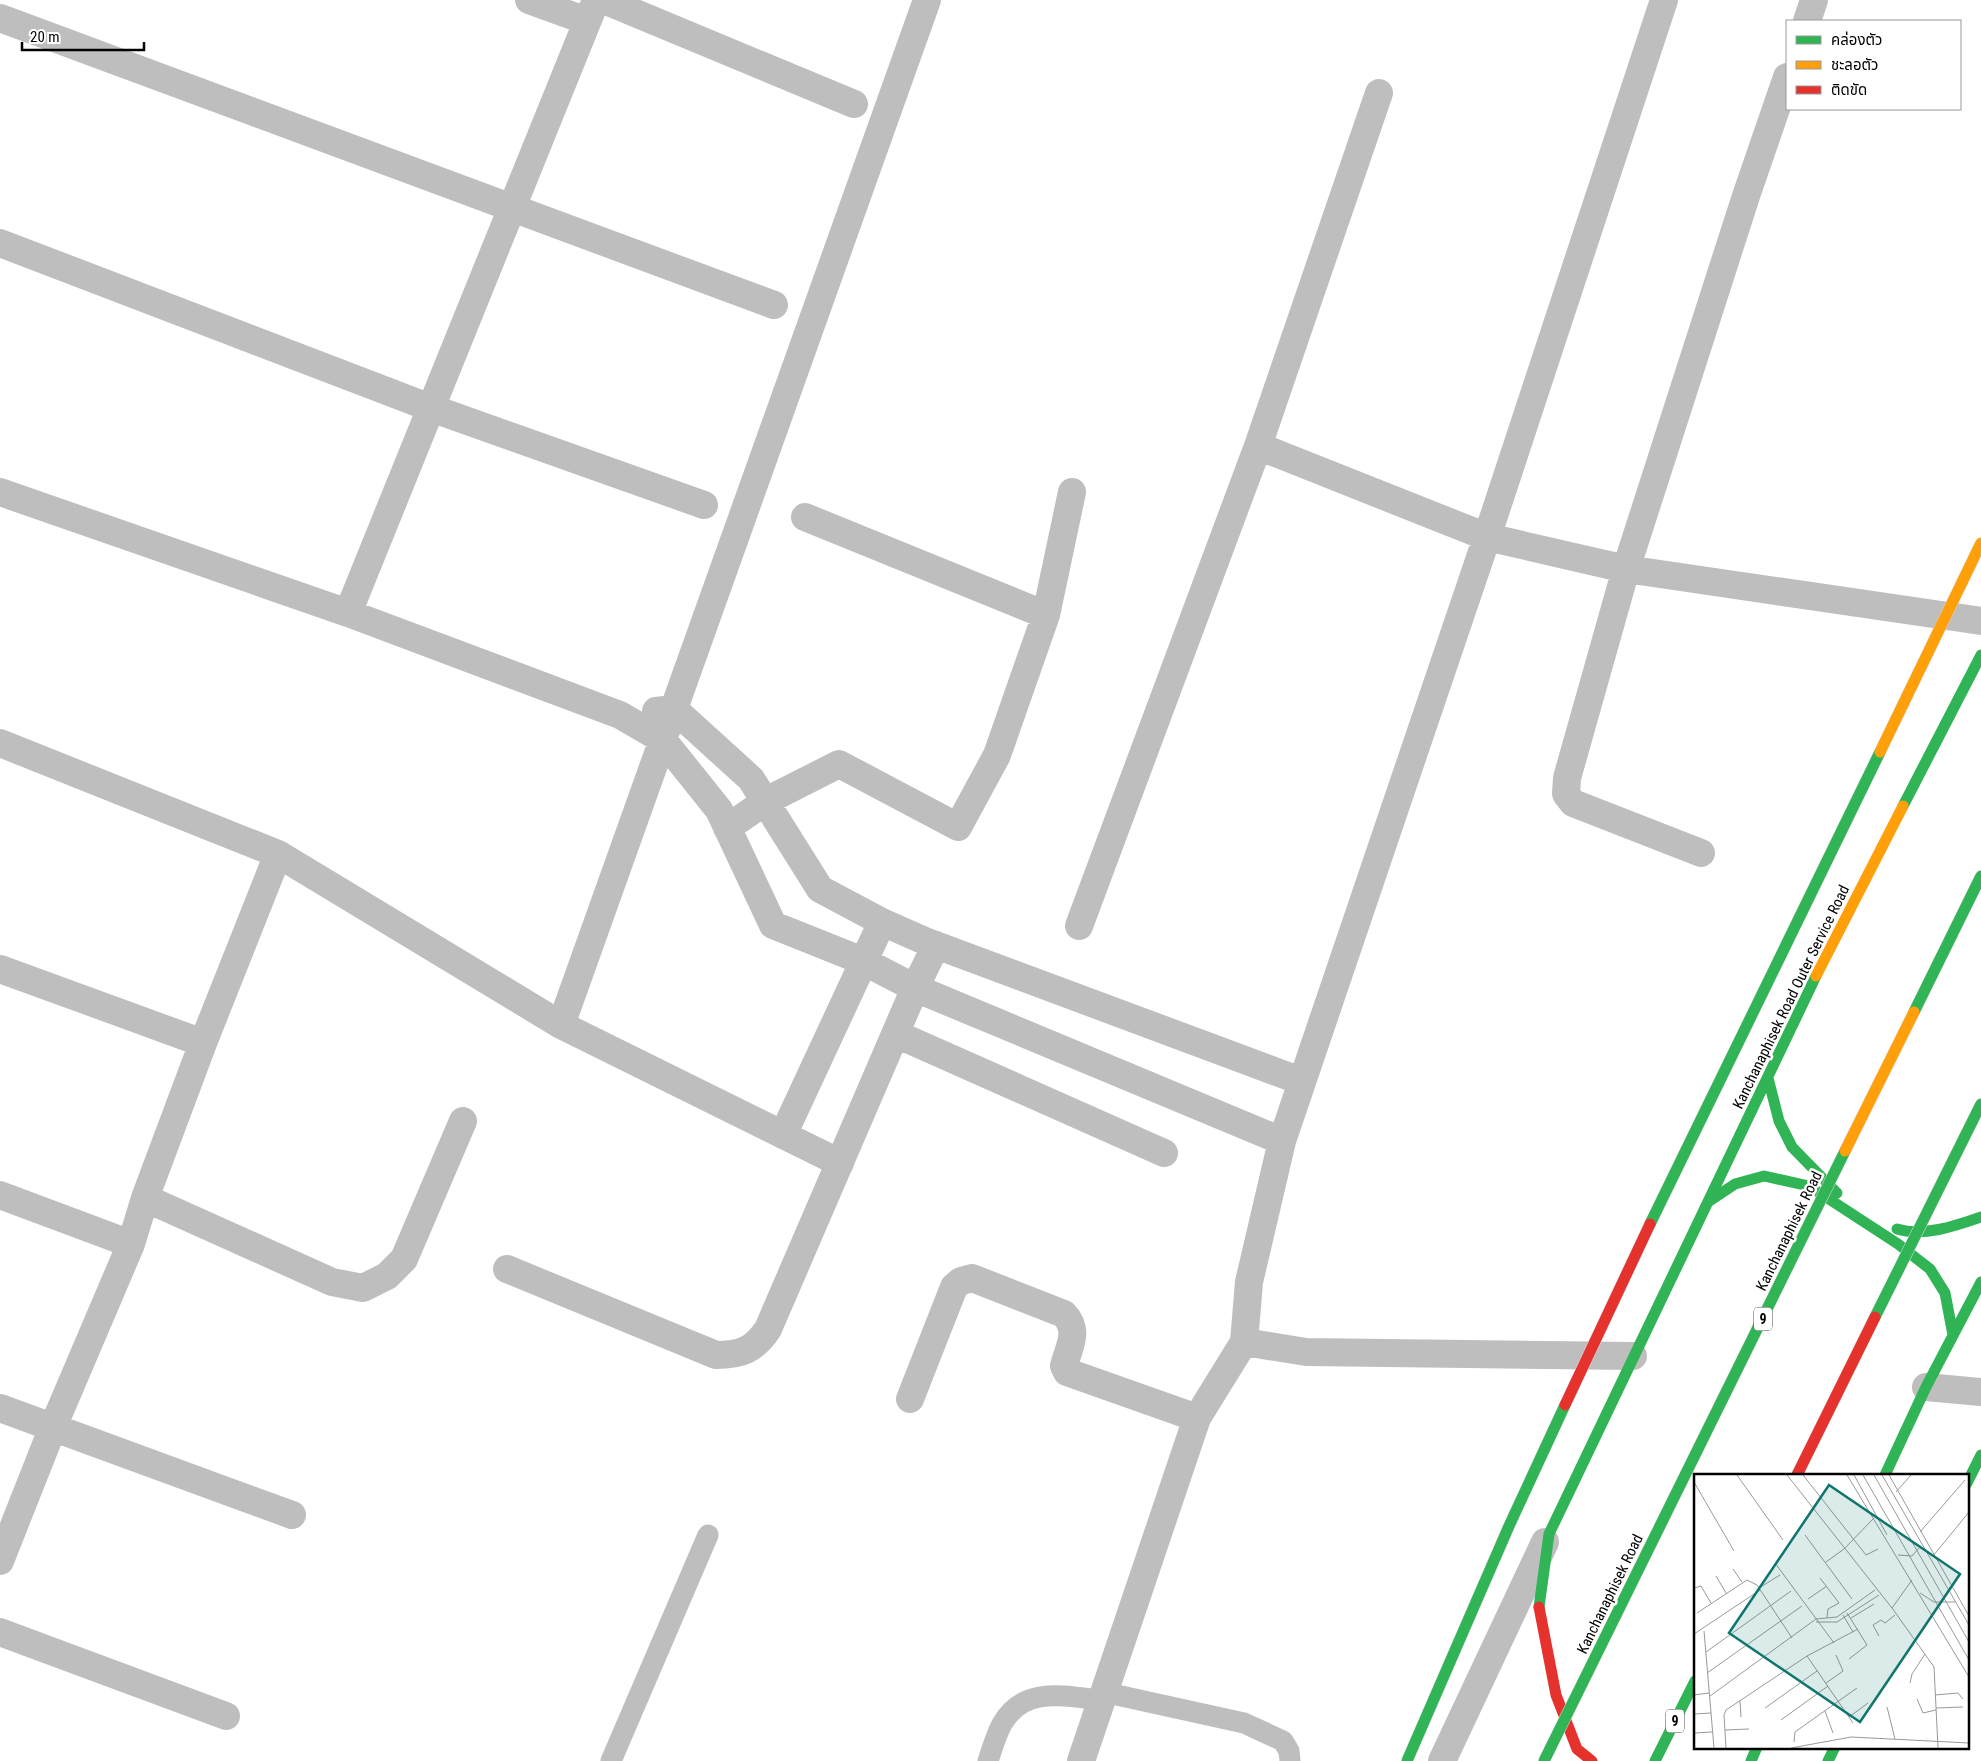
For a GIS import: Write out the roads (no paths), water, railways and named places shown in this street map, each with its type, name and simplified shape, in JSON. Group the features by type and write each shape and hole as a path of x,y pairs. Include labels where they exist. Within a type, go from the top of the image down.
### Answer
{"main road":[{"path":"1407,1761 1509,1526 1603,1322 1981,543"},
{"name":"Kanchanaphisek Road Outer Service Road","path":"1592,1761 1577,1749 1556,1695 1538,1611 1549,1534 1826,955 1981,655"},
{"name":"Kanchanaphisek Road","path":"1544,1761 1981,876"},
{"path":"1768,1078 1779,1121 1792,1147 1847,1203 1906,1233 1961,1225 1981,1217"},
{"path":"1797,1474 1981,1104"},
{"path":"1708,1202 1735,1184 1764,1176 1808,1186 1898,1244 1930,1268 1945,1293 1953,1335"},
{"path":"1885,1474 1926,1387 1981,1282"},
{"path":"1968,1481 1981,1455"},
{"name":"9","path":"1655,1761 1694,1683"},
{"path":"1751,1761 1757,1748"},
{"path":"1828,1761 1834,1748"}],"street":[{"path":"348,613 591,11 529,0"},
{"path":"604,0 854,104"},
{"path":"561,1026 927,0"},
{"path":"1081,1761 1197,1418 1244,1342 1249,1282 1282,1141 1487,537 1664,0"},
{"path":"1807,20 1814,0"},
{"path":"0,18 774,305"},
{"path":"1700,852 1573,803 1566,794 1567,778 1626,569 1746,196 1786,80"},
{"path":"1079,926 1258,446 1379,92"},
{"path":"0,243 431,408 704,505"},
{"path":"1258,446 1487,537 1626,569 1981,621"},
{"path":"0,492 348,613 620,715 663,740 719,810 773,925 863,961 915,988 1282,1141"},
{"path":"727,828 766,801 839,764 958,828 997,755 1046,615 1072,492"},
{"path":"805,517 1046,615"},
{"path":"620,715 674,709 751,779 820,890 882,922 936,945 1301,1081"},
{"path":"0,743 278,854 561,1026 840,1163"},
{"path":"0,1561 53,1426 131,1244 145,1198 203,1043 278,854"},
{"path":"782,1135 882,922"},
{"path":"507,1269 716,1355 732,1355 748,1350 761,1340 768,1328 915,988 936,945"},
{"path":"0,969 203,1043"},
{"path":"896,1034 1164,1153"},
{"path":"145,1198 332,1282 363,1288 387,1276 404,1259 463,1121"},
{"path":"0,1195 131,1244"},
{"path":"910,1400 954,1287 961,1281 972,1278 1064,1314 1073,1325 1064,1366 1067,1372 1197,1418"},
{"path":"1244,1342 1306,1352 1633,1356"},
{"path":"1926,1387 1981,1392"},
{"path":"0,1408 292,1515"},
{"path":"1442,1761 1549,1534"},
{"path":"0,1632 226,1716"}],"lane":[{"path":"611,1761 708,1535"},
{"path":"988,1761 1001,1725 1012,1710 1025,1700 1051,1695 1102,1696 1244,1723 1283,1741 1289,1751 1290,1761"}]}
